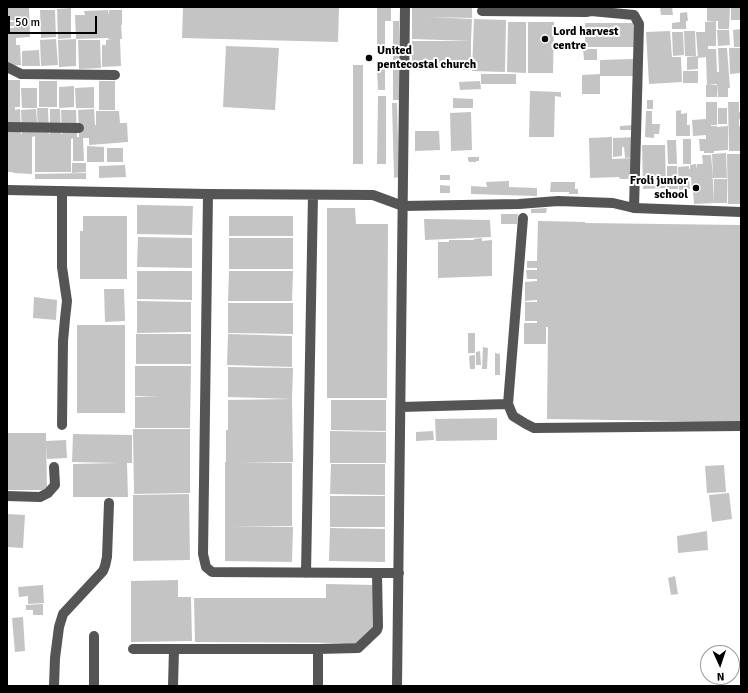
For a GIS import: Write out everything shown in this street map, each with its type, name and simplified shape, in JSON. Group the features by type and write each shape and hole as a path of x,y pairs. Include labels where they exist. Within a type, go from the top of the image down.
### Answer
{"street":[{"path":"397,686 405,7"},
{"path":"482,11 578,12 592,9 634,14 639,24 634,208"},
{"path":"7,67 21,74 115,75"},
{"path":"7,127 79,128"},
{"path":"7,190 208,194 373,195 403,206 519,204 558,201 613,203 634,208 741,212"},
{"path":"62,191 62,267 67,301 63,340 62,425"},
{"path":"208,194 203,554 206,567 212,572 399,573"},
{"path":"306,573 313,195"},
{"path":"523,218 508,404 513,416 534,428 741,426"},
{"path":"401,407 508,404"},
{"path":"7,496 40,497 48,493 55,485 54,467"},
{"path":"54,686 55,658 63,614 106,566 109,503"},
{"path":"133,649 358,648 377,630 378,627 377,573"},
{"path":"94,636 94,686"},
{"path":"173,686 174,649"},
{"path":"318,649 318,686"}],"building":[{"path":"7,7 29,7 30,37 16,38 16,45 20,45 21,65 8,66 7,28 14,28 14,26 7,26 7,22 14,22 13,20 7,20"},
{"path":"183,7 339,7 338,42 182,38"},
{"path":"377,7 391,7 391,21 385,21 385,45 377,45"},
{"path":"412,7 472,7 472,18 429,17 472,19 471,41 412,39"},
{"path":"660,7 672,7 673,15 661,15"},
{"path":"707,7 730,7 729,29 718,29 718,21 707,21"},
{"path":"731,7 741,7 741,20 731,20"},
{"path":"71,8 71,38 58,39 57,9"},
{"path":"40,10 55,10 56,37 41,38"},
{"path":"108,10 109,15 109,10 122,10 122,39 120,39 121,66 102,67 102,45 106,45 106,40 112,39 76,39 75,15 85,15 84,11"},
{"path":"687,12 688,21 686,21 686,29 672,29 672,23 680,22 680,13"},
{"path":"474,19 506,20 505,72 472,71"},
{"path":"393,21 399,21 399,100 393,100"},
{"path":"716,21 716,46 708,46 708,49 716,49 717,72 719,72 718,48 727,48 730,88 728,88 728,97 718,97 717,84 707,85 706,57 698,58 696,32 705,32 705,22"},
{"path":"508,22 526,22 526,73 507,72"},
{"path":"528,22 554,22 553,73 528,73"},
{"path":"585,23 635,23 635,47 585,47"},
{"path":"741,29 741,47 734,47 733,30"},
{"path":"717,30 729,30 730,45 718,46"},
{"path":"670,31 672,57 681,57 682,82 649,84 646,32"},
{"path":"684,31 695,31 696,56 685,56"},
{"path":"672,32 683,32 684,55 673,56"},
{"path":"56,39 58,65 41,66 40,40"},
{"path":"76,39 76,66 59,67 58,40"},
{"path":"78,40 100,40 101,68 79,69"},
{"path":"412,41 471,41 471,70 412,69"},
{"path":"226,46 279,48 275,110 223,107"},
{"path":"729,48 740,48 740,73 730,74"},
{"path":"583,49 597,49 597,60 584,60"},
{"path":"39,50 40,66 22,66 22,51"},
{"path":"698,56 698,69 687,70 687,57"},
{"path":"633,59 633,76 600,76 600,94 582,94 582,75 600,74 600,60"},
{"path":"353,65 363,65 363,164 353,164"},
{"path":"385,69 385,90 378,90 377,70"},
{"path":"683,71 698,71 698,83 683,83"},
{"path":"481,74 516,74 516,84 481,84"},
{"path":"7,80 20,80 20,107 15,107 15,110 20,109 21,134 21,110 36,109 38,134 37,108 48,108 50,134 50,109 60,109 62,134 61,110 76,110 77,137 79,137 78,110 94,109 95,125 96,111 119,111 120,123 127,123 128,142 89,145 89,138 83,138 84,161 73,161 73,138 71,139 71,172 35,172 35,136 32,137 32,174 7,172"},
{"path":"39,81 57,81 57,107 39,107"},
{"path":"99,81 115,81 115,110 99,110"},
{"path":"480,81 481,89 460,90 459,82"},
{"path":"706,85 717,85 717,97 706,97"},
{"path":"74,86 74,107 59,108 59,87"},
{"path":"94,87 94,108 76,108 75,88"},
{"path":"21,88 37,88 37,108 22,108"},
{"path":"530,91 561,92 561,97 555,96 554,137 529,137"},
{"path":"378,96 386,96 386,164 377,164"},
{"path":"453,98 473,99 473,108 453,108"},
{"path":"647,100 653,100 653,109 647,109"},
{"path":"706,102 717,102 717,125 711,126 728,126 728,150 714,151 714,153 704,153 704,151 700,151 699,139 706,139 706,135 693,136 692,120 706,119"},
{"path":"728,102 739,102 739,112 741,112 739,126 741,126 741,151 729,151"},
{"path":"392,103 397,103 399,177 394,178"},
{"path":"718,108 727,108 727,124 718,124"},
{"path":"681,110 681,114 687,113 687,125 690,125 690,136 676,136 676,111"},
{"path":"646,111 652,111 652,124 660,124 659,134 654,134 654,138 645,137"},
{"path":"471,112 472,150 451,151 450,113"},
{"path":"633,125 633,130 620,130 620,126"},
{"path":"415,131 439,131 440,150 415,151"},
{"path":"612,137 612,159 633,158 633,176 629,176 630,179 620,179 619,177 590,178 589,138"},
{"path":"636,137 637,157 625,158 624,147 622,147 622,156 613,157 613,138"},
{"path":"683,139 691,139 691,164 683,164"},
{"path":"667,140 676,140 677,164 668,164"},
{"path":"642,145 665,145 666,188 643,189"},
{"path":"87,146 104,147 104,162 87,162"},
{"path":"107,148 123,148 123,162 107,162"},
{"path":"726,153 727,178 713,178 712,154"},
{"path":"727,154 741,154 741,204 728,204"},
{"path":"702,155 711,155 713,178 711,179 713,179 714,203 694,204 691,177 689,177 690,189 679,190 678,167 689,166 690,169 690,165 696,164 697,169 697,164 703,164"},
{"path":"468,157 479,157 479,161 469,162"},
{"path":"72,163 86,163 86,172 72,173"},
{"path":"125,165 126,177 99,178 99,166"},
{"path":"667,166 677,166 678,189 667,189"},
{"path":"86,173 86,179 35,179 35,174"},
{"path":"440,175 450,175 450,180 440,180"},
{"path":"714,179 727,179 727,203 714,203"},
{"path":"509,181 509,187 537,188 537,196 471,194 471,186 487,187 486,182"},
{"path":"551,182 575,182 575,189 578,189 578,194 569,194 569,192 550,192"},
{"path":"440,185 450,186 450,193 440,193"},
{"path":"137,205 193,206 192,235 137,234"},
{"path":"327,208 355,208 356,224 388,224 387,398 327,398"},
{"path":"547,208 546,213 531,213 531,209"},
{"path":"501,214 518,214 517,224 501,224"},
{"path":"83,216 127,216 127,279 80,279 80,231 83,231"},
{"path":"229,216 293,216 293,236 229,236"},
{"path":"424,219 490,220 491,237 425,240"},
{"path":"538,221 741,225 741,422 547,419 548,327 546,327 546,344 524,344 524,323 537,323 537,321 525,321 525,302 537,302 537,300 525,301 525,282 537,281 537,279 527,279 526,270 537,270 537,268 527,268 527,261 537,261"},
{"path":"138,237 192,238 192,268 137,267"},
{"path":"229,238 293,238 293,269 229,269"},
{"path":"482,238 482,241 492,240 492,276 438,278 438,242 449,242 449,240 474,240"},
{"path":"137,271 192,271 192,300 137,299"},
{"path":"229,271 293,271 292,301 228,301"},
{"path":"104,289 124,289 125,321 105,322"},
{"path":"34,297 57,300 56,320 33,318"},
{"path":"137,301 191,302 191,332 137,333"},
{"path":"228,303 293,303 293,334 228,333"},
{"path":"77,325 125,325 125,413 77,413"},
{"path":"468,333 475,333 475,353 468,353"},
{"path":"136,334 191,334 191,364 136,364"},
{"path":"228,334 292,336 292,367 227,365"},
{"path":"483,347 488,348 487,369 482,369"},
{"path":"480,351 481,365 476,365 476,352"},
{"path":"495,353 500,354 500,375 495,375"},
{"path":"475,355 475,369 470,369 469,356"},
{"path":"135,366 191,366 190,428 135,428 135,397 159,397 135,396"},
{"path":"228,367 293,368 292,399 228,397"},
{"path":"292,399 293,462 240,462 292,463 292,526 232,526 293,527 292,562 225,561 225,462 226,430 228,430 228,400"},
{"path":"331,400 386,400 386,431 331,430"},
{"path":"497,418 497,440 436,441 435,419"},
{"path":"133,429 190,429 190,493 134,494"},
{"path":"330,431 386,432 386,463 330,463"},
{"path":"433,431 434,440 416,441 416,432"},
{"path":"7,433 46,433 47,490 7,490"},
{"path":"73,434 132,435 132,463 127,463 128,497 73,497 73,464 118,463 72,462"},
{"path":"66,440 67,458 47,459 46,441"},
{"path":"331,464 385,464 385,495 330,494"},
{"path":"724,465 726,492 707,493 705,466"},
{"path":"729,493 732,519 712,522 709,495"},
{"path":"189,494 190,560 133,561 133,495"},
{"path":"330,496 385,496 385,527 330,527"},
{"path":"7,514 25,515 23,548 7,547"},
{"path":"330,528 385,529 385,562 329,561"},
{"path":"707,531 708,550 678,553 677,536"},
{"path":"675,576 678,594 671,595 668,578"},
{"path":"178,580 178,597 191,597 192,641 131,642 131,581"},
{"path":"326,584 376,585 375,630 360,643 195,642 194,598 326,598"},
{"path":"43,585 44,603 28,604 28,596 19,597 18,587"},
{"path":"43,604 43,615 33,615 33,610 26,610 26,605"},
{"path":"23,617 25,651 15,652 12,618"}],"place":[{"name":"Lord harvest centre","path":"545,39"},
{"name":"United pentecostal church","path":"369,58"},
{"name":"Froli junior school","path":"696,188"}]}
